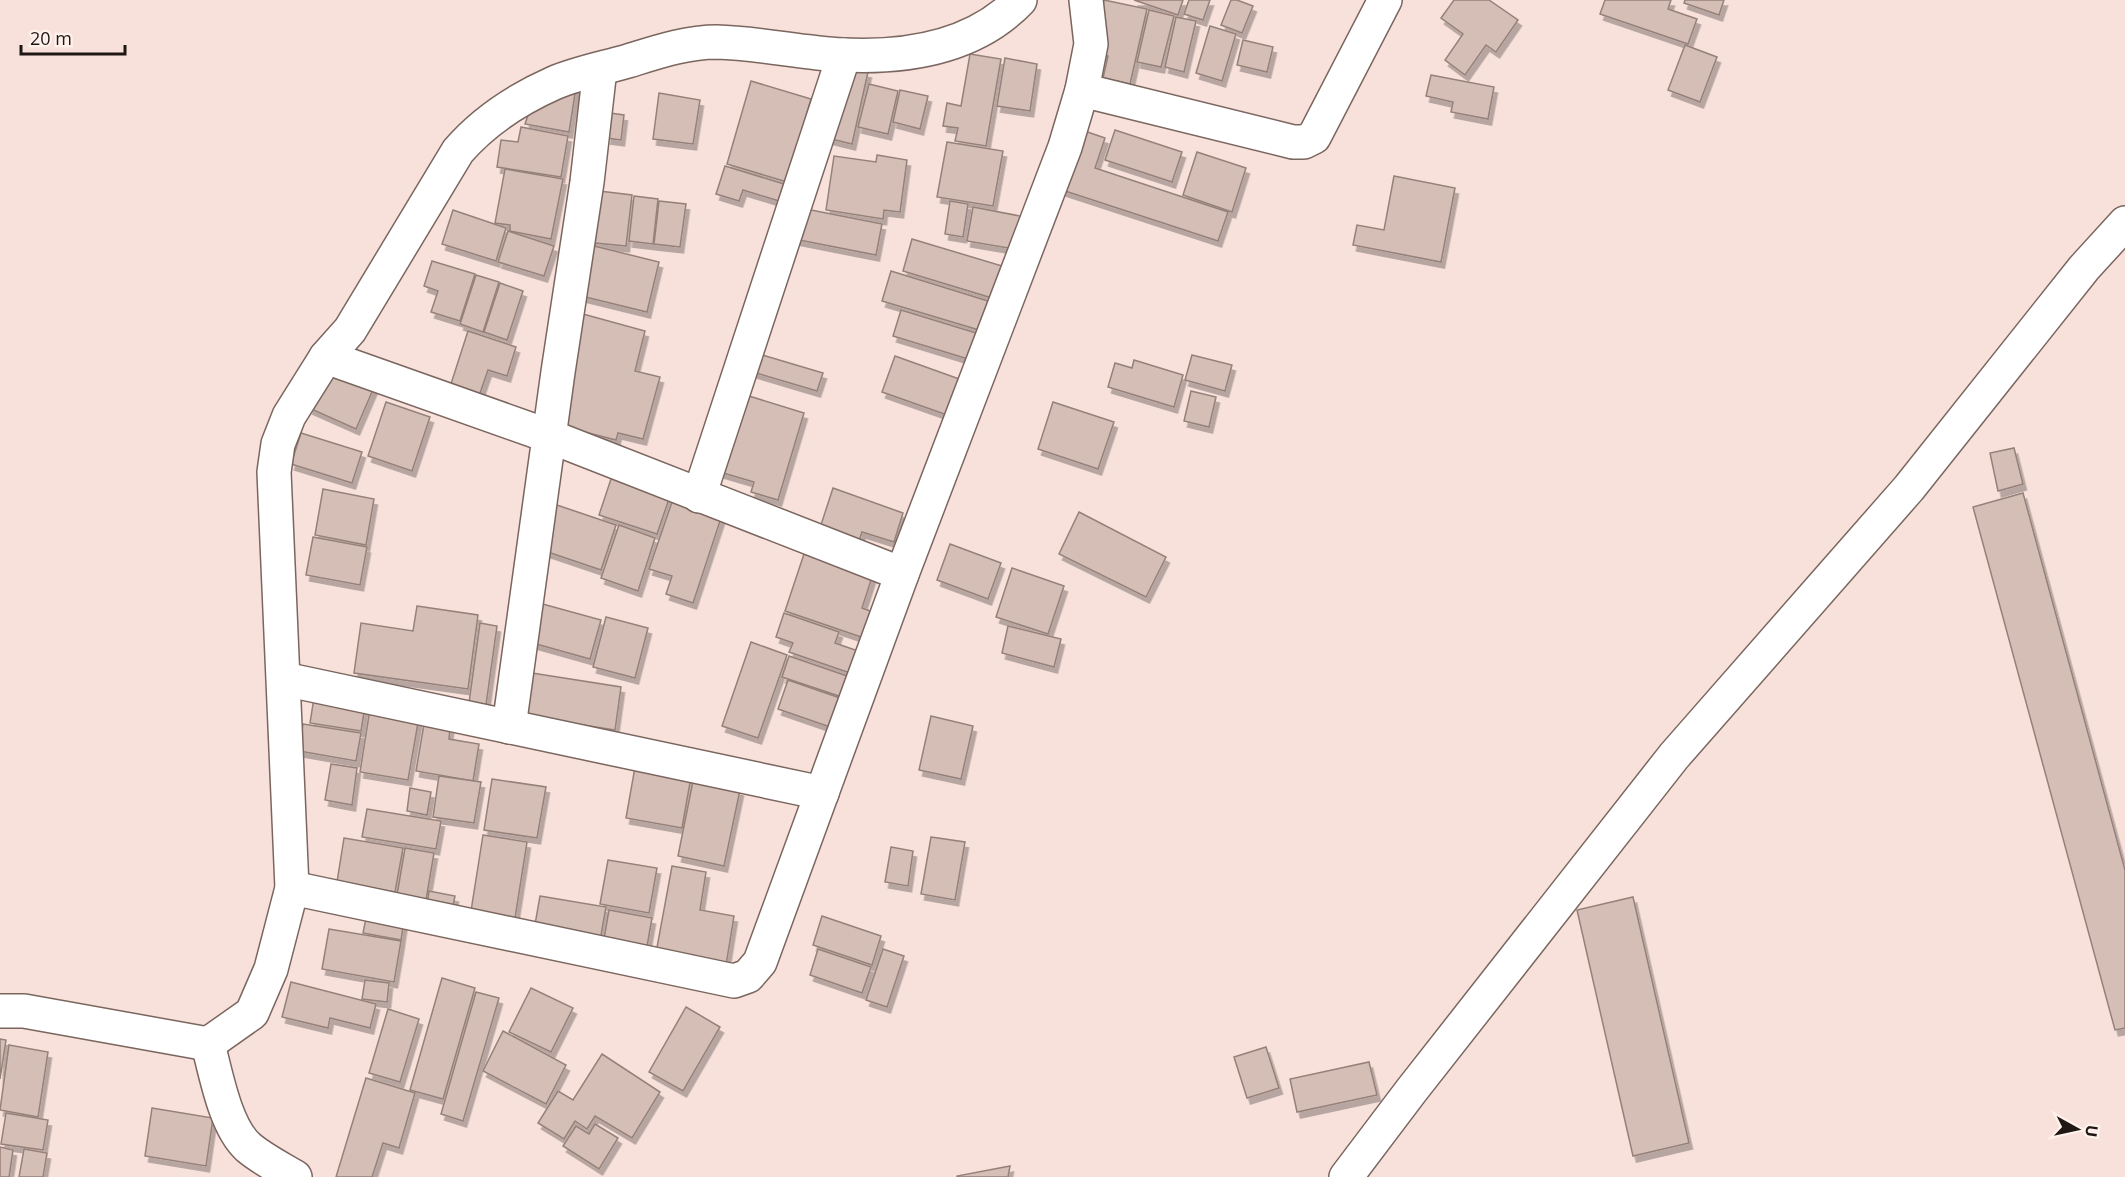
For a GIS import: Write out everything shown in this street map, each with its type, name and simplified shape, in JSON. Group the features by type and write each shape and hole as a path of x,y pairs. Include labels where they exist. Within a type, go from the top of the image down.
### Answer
{"street":[{"path":"0,1011 24,1011 208,1044 252,1013 271,969 292,888 275,453 288,416 326,357 350,330 458,151 473,133 494,117 555,83 680,45 716,42 844,55 918,53 986,28 1007,14 1020,0"},
{"path":"292,888 734,981 748,976 760,962 902,574 1065,147 1082,90 1091,44 1086,0"},
{"path":"1082,90 1293,142 1304,142 1314,137 1385,0"},
{"path":"699,496 844,55"},
{"path":"509,726 587,182 600,69"},
{"path":"1346,1177 1674,756 1909,488 2084,268 2125,223"},
{"path":"326,357 549,436 902,574"},
{"path":"284,679 822,793"},
{"path":"208,1044 232,1122 241,1138 247,1146 262,1157 295,1177"}],"building":[{"path":"1104,0 1147,9 1130,84 1103,78 1108,56 1092,52"},
{"path":"1134,0 1183,0 1178,15"},
{"path":"1189,0 1210,0 1203,20 1184,14"},
{"path":"1231,0 1253,6 1242,33 1221,25"},
{"path":"1454,0 1489,0 1518,20 1496,52 1486,45 1465,75 1445,60 1463,34 1441,18"},
{"path":"1605,0 1671,0 1668,9 1697,19 1688,44 1600,14"},
{"path":"1685,0 1724,0 1719,15 1684,3"},
{"path":"1149,10 1174,16 1161,67 1137,62"},
{"path":"1176,17 1196,21 1184,72 1165,67"},
{"path":"1210,26 1236,34 1222,81 1196,73"},
{"path":"1243,40 1273,47 1267,72 1237,65"},
{"path":"1685,45 1717,57 1700,102 1668,90"},
{"path":"970,54 1001,59 986,146 955,141 958,128 943,126 947,103 961,106"},
{"path":"1005,58 1037,64 1030,111 997,106"},
{"path":"844,67 868,72 852,144 827,138"},
{"path":"1431,75 1494,87 1488,119 1451,112 1453,102 1426,96"},
{"path":"577,81 569,132 525,124 533,100"},
{"path":"751,81 811,99 787,182 727,164"},
{"path":"869,84 898,91 888,134 858,127"},
{"path":"900,90 928,96 920,129 893,122"},
{"path":"659,93 700,100 693,144 653,139"},
{"path":"610,113 624,115 621,140 607,138"},
{"path":"521,127 568,136 561,177 497,167 501,140 518,142"},
{"path":"1076,128 1105,138 1095,168 1228,212 1218,241 1056,188"},
{"path":"1115,130 1182,152 1172,182 1105,160"},
{"path":"947,142 1003,151 993,206 937,197"},
{"path":"1197,152 1246,168 1232,212 1183,195"},
{"path":"877,155 907,160 900,212 884,210 883,219 826,210 834,156 876,162"},
{"path":"725,166 784,184 779,201 743,190 739,201 716,194"},
{"path":"505,169 563,179 551,239 510,231 510,225 495,223"},
{"path":"1394,176 1455,188 1441,262 1353,245 1357,225 1384,230"},
{"path":"591,190 632,195 626,246 585,242"},
{"path":"634,196 658,199 653,244 629,241"},
{"path":"659,201 686,204 680,247 654,244"},
{"path":"950,201 968,204 963,237 945,234"},
{"path":"796,207 882,224 876,255 789,238"},
{"path":"973,207 1020,216 1014,249 967,241"},
{"path":"453,210 506,228 496,261 442,244"},
{"path":"508,231 554,246 544,276 498,262"},
{"path":"912,239 1002,266 992,298 903,271"},
{"path":"586,244 659,262 647,312 573,294"},
{"path":"432,261 475,274 460,321 431,312 438,291 424,286"},
{"path":"891,271 988,301 979,330 882,301"},
{"path":"476,275 499,282 483,332 460,324"},
{"path":"500,283 523,291 507,340 484,332"},
{"path":"901,310 976,333 968,359 893,336"},
{"path":"583,314 645,331 635,371 660,377 643,439 618,433 616,440 553,424"},
{"path":"468,331 516,347 507,376 488,370 478,399 449,390"},
{"path":"759,354 823,373 817,391 753,372"},
{"path":"1192,355 1232,365 1225,391 1185,380"},
{"path":"895,356 962,380 950,416 882,392"},
{"path":"1134,360 1183,375 1174,407 1108,387 1115,363 1132,368"},
{"path":"327,365 375,385 356,429 309,408"},
{"path":"1191,391 1216,397 1209,427 1184,421"},
{"path":"736,392 804,413 778,500 751,492 754,482 713,470"},
{"path":"386,402 430,417 412,471 368,456"},
{"path":"1053,402 1114,422 1098,469 1038,449"},
{"path":"301,433 362,452 352,483 291,464"},
{"path":"2014,448 2023,484 1998,491 1990,453"},
{"path":"612,476 670,496 657,534 599,515"},
{"path":"833,488 903,513 894,542 862,532 857,547 818,534"},
{"path":"323,489 374,499 366,545 315,535"},
{"path":"2023,493 2125,870 2125,1028 2115,1030 1973,507"},
{"path":"672,502 721,518 693,603 666,594 672,576 649,569"},
{"path":"551,503 616,525 601,570 536,548"},
{"path":"1079,512 1166,557 1146,597 1059,554"},
{"path":"619,525 655,538 638,591 601,578"},
{"path":"313,537 367,547 360,585 306,575"},
{"path":"950,544 1001,563 988,599 937,580"},
{"path":"804,554 872,577 862,608 873,612 864,638 785,611"},
{"path":"1012,568 1064,586 1048,634 996,617"},
{"path":"539,603 601,620 590,659 529,642"},
{"path":"417,606 478,615 468,689 354,673 361,623 413,631"},
{"path":"784,613 839,632 835,643 858,651 850,673 789,652 793,643 776,637"},
{"path":"606,617 648,628 635,678 593,667"},
{"path":"480,623 497,626 485,712 468,710"},
{"path":"1008,626 1061,639 1054,667 1002,653"},
{"path":"751,642 787,655 758,738 722,726"},
{"path":"789,656 850,677 842,697 782,677"},
{"path":"532,673 621,687 615,730 525,716"},
{"path":"788,680 840,698 830,727 778,709"},
{"path":"314,698 365,706 361,731 310,723"},
{"path":"370,709 419,717 408,780 360,772"},
{"path":"931,716 973,726 961,779 919,770"},
{"path":"303,724 361,733 356,761 299,751"},
{"path":"424,724 450,728 449,739 479,744 473,781 416,771"},
{"path":"331,764 357,768 352,805 325,800"},
{"path":"635,767 691,777 682,828 626,818"},
{"path":"439,776 481,782 474,823 433,817"},
{"path":"492,779 546,787 537,838 484,830"},
{"path":"693,781 740,790 724,866 678,856"},
{"path":"410,788 431,792 427,815 407,811"},
{"path":"367,809 441,821 436,849 362,837"},
{"path":"483,835 527,842 515,918 471,911"},
{"path":"931,837 965,842 955,900 921,894"},
{"path":"344,838 403,848 395,892 337,882"},
{"path":"891,847 913,851 908,886 885,882"},
{"path":"405,848 434,853 426,900 397,895"},
{"path":"608,860 657,868 649,913 600,904"},
{"path":"672,866 706,872 700,910 734,916 726,965 656,953"},
{"path":"429,891 455,896 452,911 427,907"},
{"path":"540,896 606,907 600,941 534,930"},
{"path":"1633,897 1689,1143 1633,1156 1577,910"},
{"path":"609,910 652,918 646,952 603,944"},
{"path":"367,913 404,920 401,940 363,933"},
{"path":"822,916 881,936 872,965 813,945"},
{"path":"329,929 401,941 394,982 322,969"},
{"path":"818,949 871,967 862,993 810,975"},
{"path":"883,949 904,956 887,1007 866,1000"},
{"path":"442,978 475,988 443,1099 410,1090"},
{"path":"365,980 389,983 387,1002 362,999"},
{"path":"291,982 376,1004 370,1028 330,1018 328,1028 282,1017"},
{"path":"531,988 573,1008 551,1052 509,1032"},
{"path":"476,992 499,998 463,1121 441,1114"},
{"path":"686,1007 720,1027 683,1091 649,1072"},
{"path":"388,1009 419,1019 400,1082 369,1073"},
{"path":"503,1031 566,1065 546,1104 483,1071"},
{"path":"0,1039 6,1040 0,1079"},
{"path":"9,1045 48,1052 38,1117 0,1110"},
{"path":"1266,1047 1279,1088 1247,1098 1234,1057"},
{"path":"602,1054 660,1092 632,1138 595,1116 587,1129 575,1121 564,1139 538,1123 558,1091 573,1100"},
{"path":"1369,1062 1377,1095 1297,1112 1290,1079"},
{"path":"366,1078 415,1093 399,1148 383,1143 372,1177 336,1177"},
{"path":"152,1108 213,1118 206,1166 145,1156"},
{"path":"6,1113 48,1120 43,1150 1,1144"},
{"path":"595,1124 618,1138 599,1169 563,1146 576,1126 589,1134"},
{"path":"0,1147 13,1150 9,1177 0,1177"},
{"path":"24,1149 47,1153 43,1177 19,1177"},
{"path":"1010,1166 1008,1177 957,1177 957,1176"}]}
